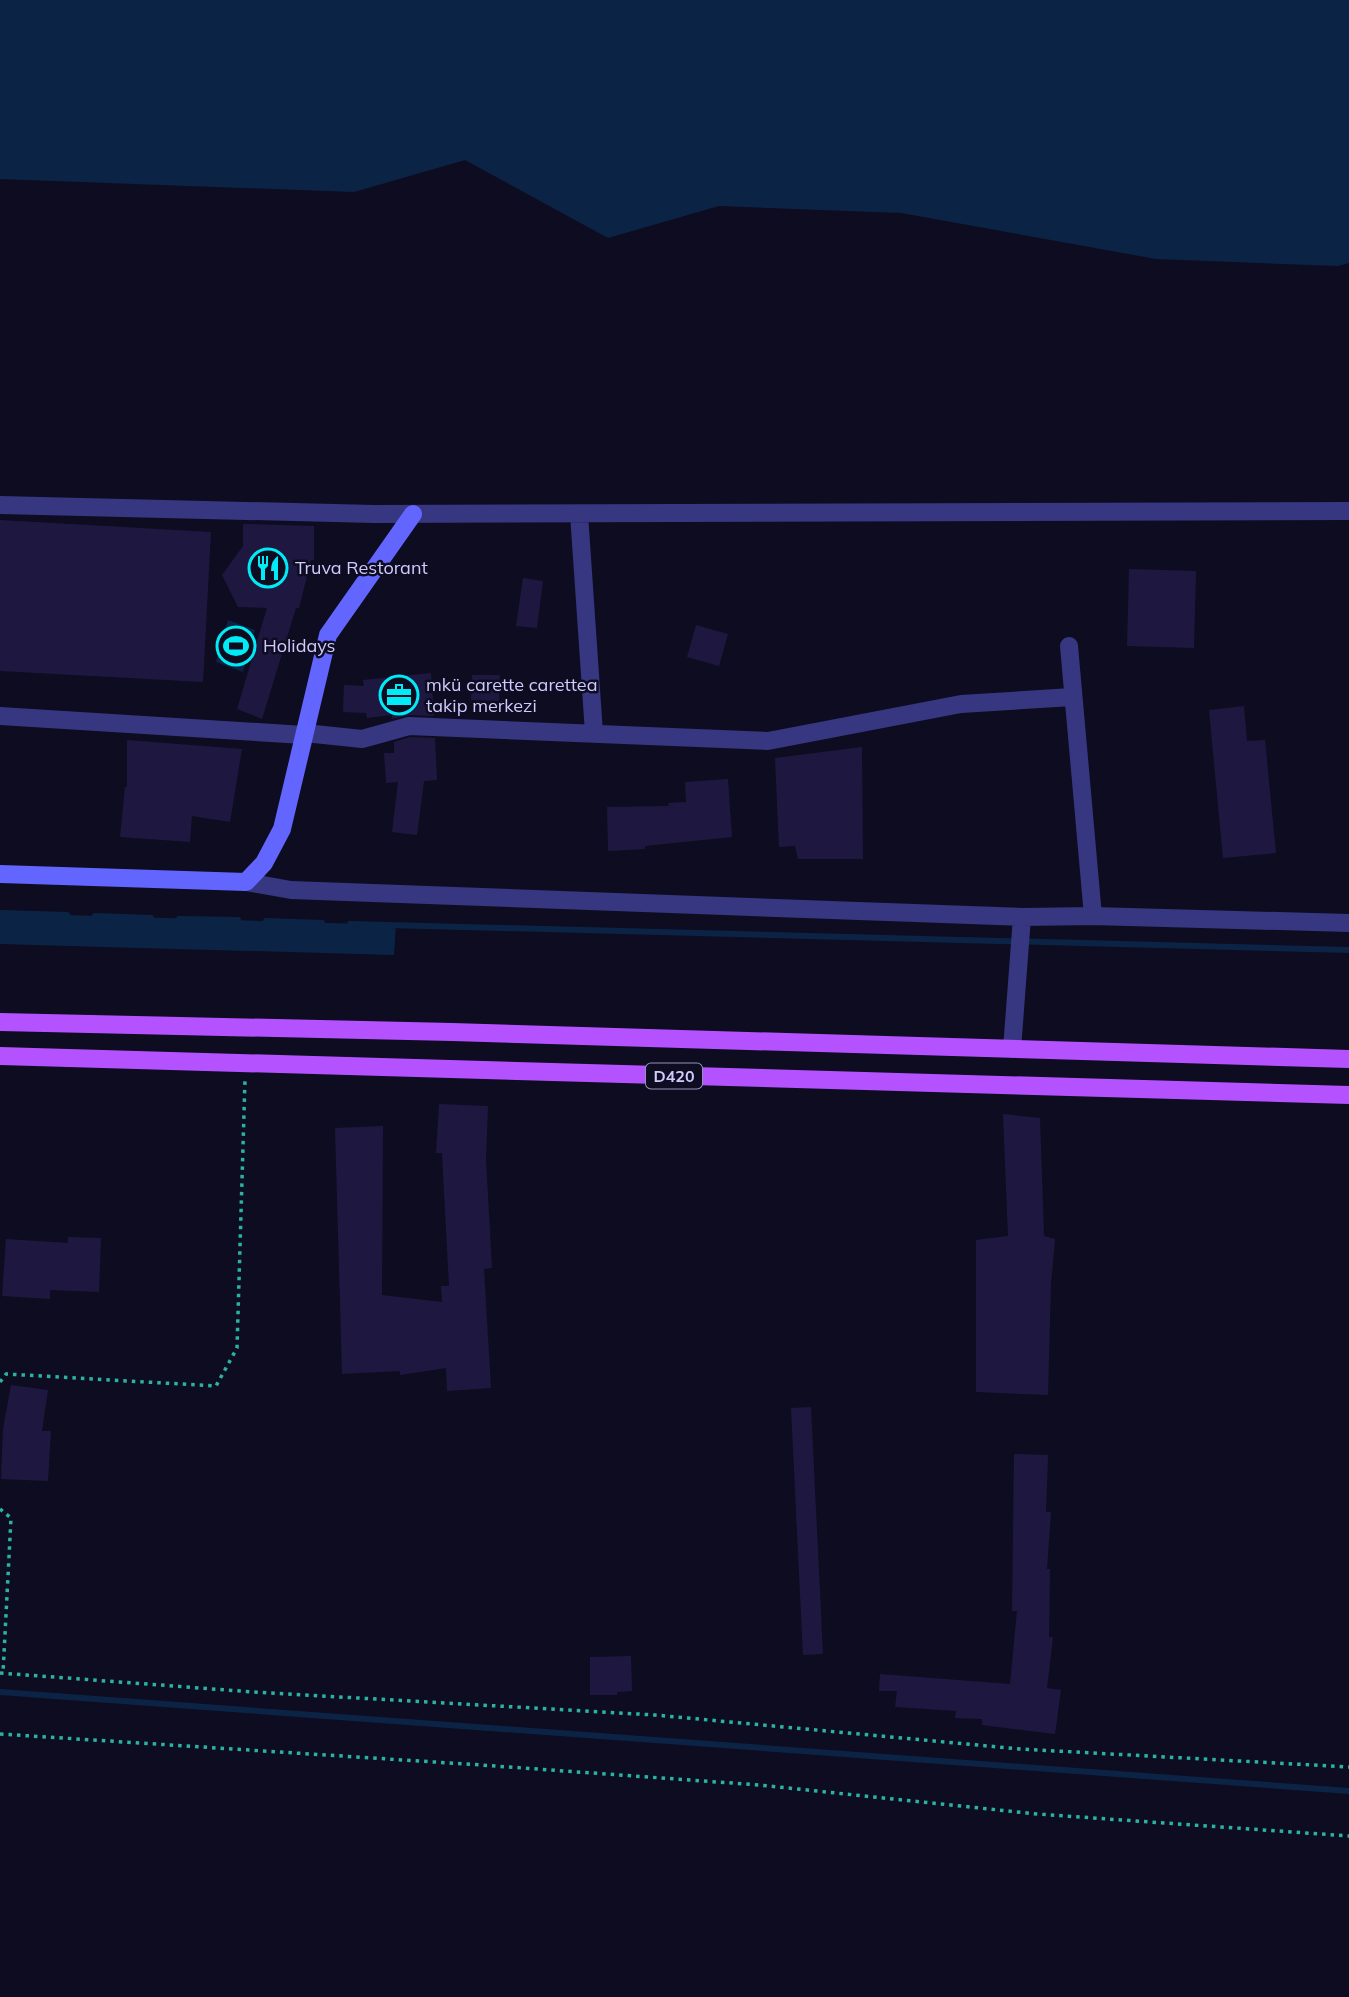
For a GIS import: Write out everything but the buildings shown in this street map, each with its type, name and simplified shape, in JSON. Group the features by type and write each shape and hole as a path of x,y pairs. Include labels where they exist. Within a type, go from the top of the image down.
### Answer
{"main road":[{"name":"D420","path":"0,1022 466,1032 1349,1059"},
{"name":"D420","path":"0,1056 1349,1095"}],"street":[{"path":"0,505 413,514 1349,511"},
{"path":"246,882 264,863 282,829 328,635 413,514"},
{"path":"579,514 594,733"},
{"path":"1069,646 1093,916"},
{"path":"0,716 362,739 409,726 768,741 961,704 1072,697"},
{"path":"0,874 246,882 291,890 1021,917 1093,916 1349,923"},
{"path":"1012,1049 1021,917"}],"path":[{"path":"0,1382 6,1374 216,1385 236,1348 246,1063"},
{"path":"0,1509 11,1518 2,1673 253,1692 655,1715 1020,1749 1349,1767"},
{"path":"0,1734 759,1785 1037,1814 1349,1836"}],"water":[{"path":"0,0 1349,0 1349,263 1338,266 1156,259 901,213 719,206 608,238 465,160 354,192 0,179"},
{"name":"Holidays","path":"228,620 255,630 243,672 216,662"},
{"path":"0,913 396,925 394,955 0,944"}],"waterway":[{"path":"0,913 67,915"},
{"path":"95,916 151,918"},
{"path":"179,919 238,920"},
{"path":"266,921 322,923"},
{"path":"350,924 1349,950"},
{"path":"0,1692 1349,1791"}],"place":[{"name":"Truva Restorant","path":"268,568"},
{"name":"Holidays","path":"236,646"},
{"name":"mkü carette carettea takip merkezi","path":"399,695"}]}
